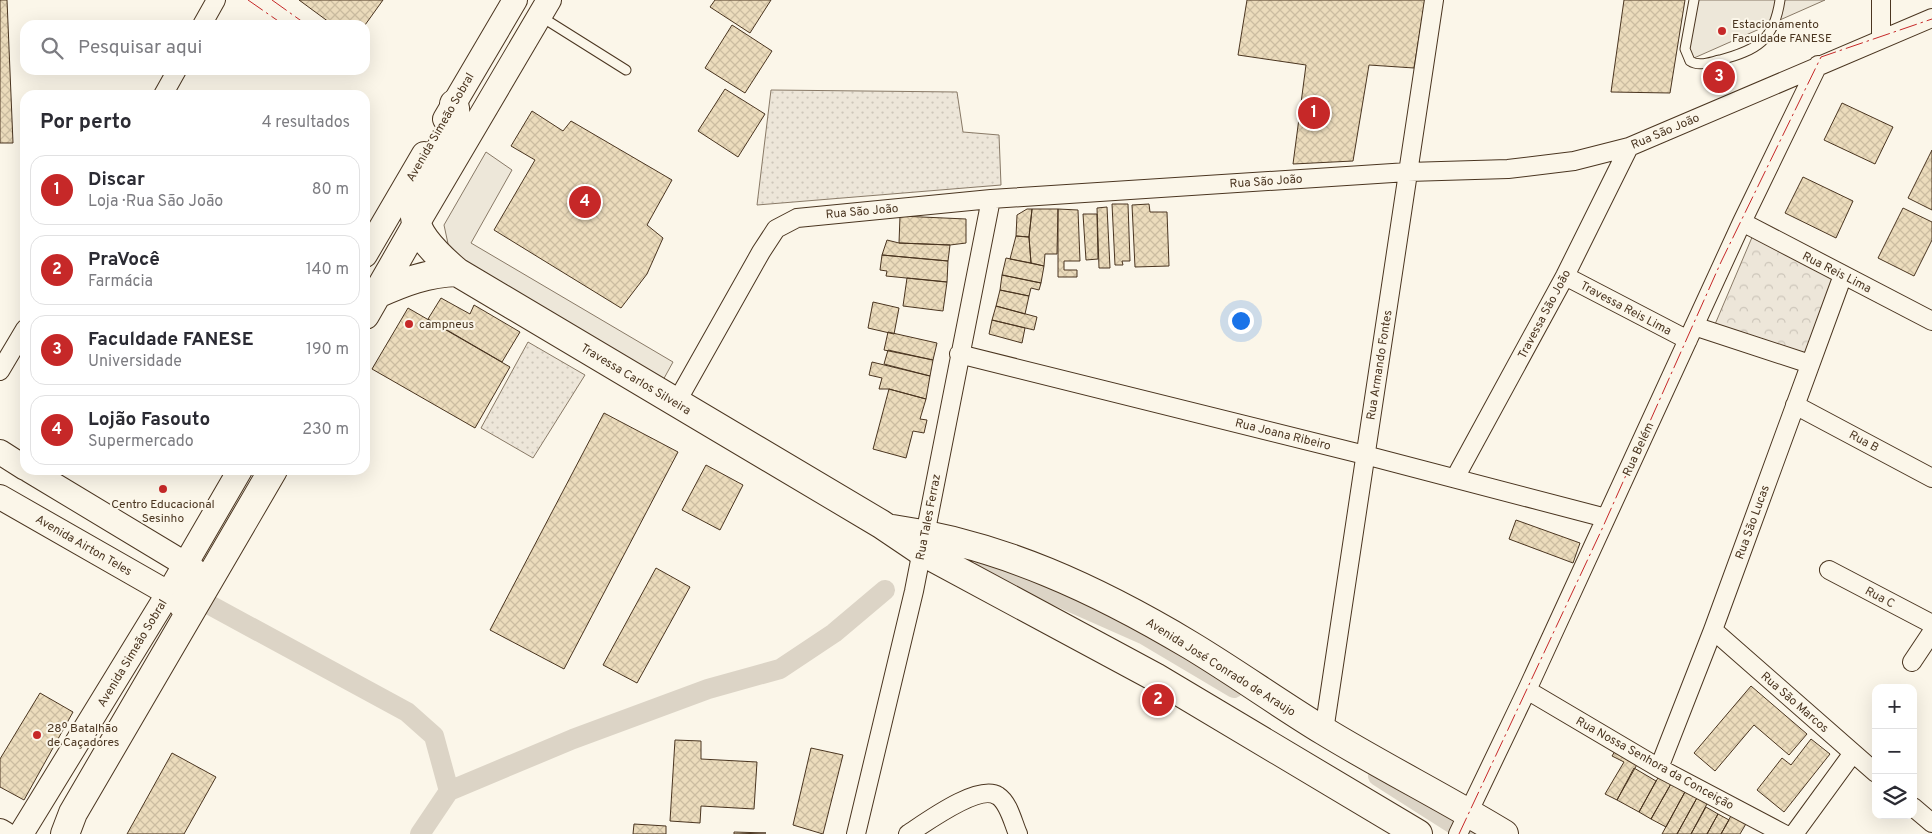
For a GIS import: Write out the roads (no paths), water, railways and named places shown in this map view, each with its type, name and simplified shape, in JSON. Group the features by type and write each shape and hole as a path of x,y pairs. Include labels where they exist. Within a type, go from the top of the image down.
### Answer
{"main road":[{"name":"Avenida Simeão Sobral","path":"370,247 515,0"},
{"path":"371,304 544,8"},
{"path":"454,104 457,114 451,131 418,190 414,204 416,226 438,256 457,272"},
{"path":"371,304 427,274 457,272"},
{"name":"Travessa Carlos Silveira","path":"457,272 888,528 922,542"},
{"path":"0,452 20,465"},
{"path":"37,475 185,564 193,572 187,592"},
{"path":"185,564 237,475"},
{"name":"Avenida Simeão Sobral","path":"21,834 269,475"},
{"name":"Avenida Airton Teles","path":"0,497 187,592"},
{"path":"922,542 1155,676 1418,834"},
{"name":"Avenida José Conrado de Araujo","path":"922,542 972,545 1055,574 1114,602 1190,645 1464,822 1504,834"},
{"name":"Avenida Simeão Sobral","path":"65,834 73,813 137,704 187,592"},
{"path":"0,831 5,834"}],"street":[{"path":"205,20 216,0"},
{"name":"Rua Armando Fontes","path":"1324,731 1434,0"},
{"path":"1880,38 1882,0"},
{"name":"Rua São João","path":"676,403 761,252 776,229 790,221 805,217 991,199 1408,172 1508,169 1546,165 1629,147 1880,38 1932,18"},
{"name":"Rua Belém","path":"1464,822 1742,222 1818,65"},
{"path":"166,90 174,75"},
{"name":"Travessa São João","path":"1455,478 1565,276 1629,147"},
{"name":"Rua Tales Ferraz","path":"856,834 914,591 922,542 991,199"},
{"name":"Rua Reis Lima","path":"1742,222 1932,321"},
{"name":"Rua São Lucas","path":"1658,768 1713,630 1843,275"},
{"name":"Travessa Reis Lima","path":"1565,276 1691,333 1810,364"},
{"path":"0,370 20,337"},
{"name":"Rua Joana Ribeiro","path":"959,354 1365,455 1606,518"},
{"name":"Rua B","path":"1795,405 1932,478"},
{"name":"Rua C","path":"1829,570 1932,624"},
{"name":"Rua São Marcos","path":"1713,630 1872,770"},
{"path":"1912,662 1932,632"},
{"name":"Rua Nossa Senhora da Conceição","path":"1526,690 1658,768 1784,834"},
{"path":"1794,834 1853,753"},
{"path":"908,834 968,798 990,793 999,796 1005,804 1018,834"},
{"path":"1917,811 1932,824"}],"lane":[{"path":"1694,0 1685,52 1690,61 1701,64 1754,49 1774,27 1780,0"},
{"path":"544,8 626,70"}],"waterway":[{"path":"985,564 1143,634 1234,688"},
{"path":"420,834 449,791 573,739 708,689 780,669 834,633 885,590"},
{"path":"186,592 407,712 434,736 449,791"},
{"path":"1378,776 1469,834"}],"place":[{"name":"Estacionamento Faculdade FANESE","path":"1722,31"},
{"name":"Faculdade FANESE","path":"1719,77"},
{"name":"Discar","path":"1314,113"},
{"name":"Lojão Fasouto","path":"585,202"},
{"name":"campneus","path":"409,324"},
{"name":"Centro Educacional Sesinho","path":"163,489"},
{"name":"PraVocê","path":"1158,700"},
{"name":"28º Batalhão de Caçadores","path":"37,735"}]}
